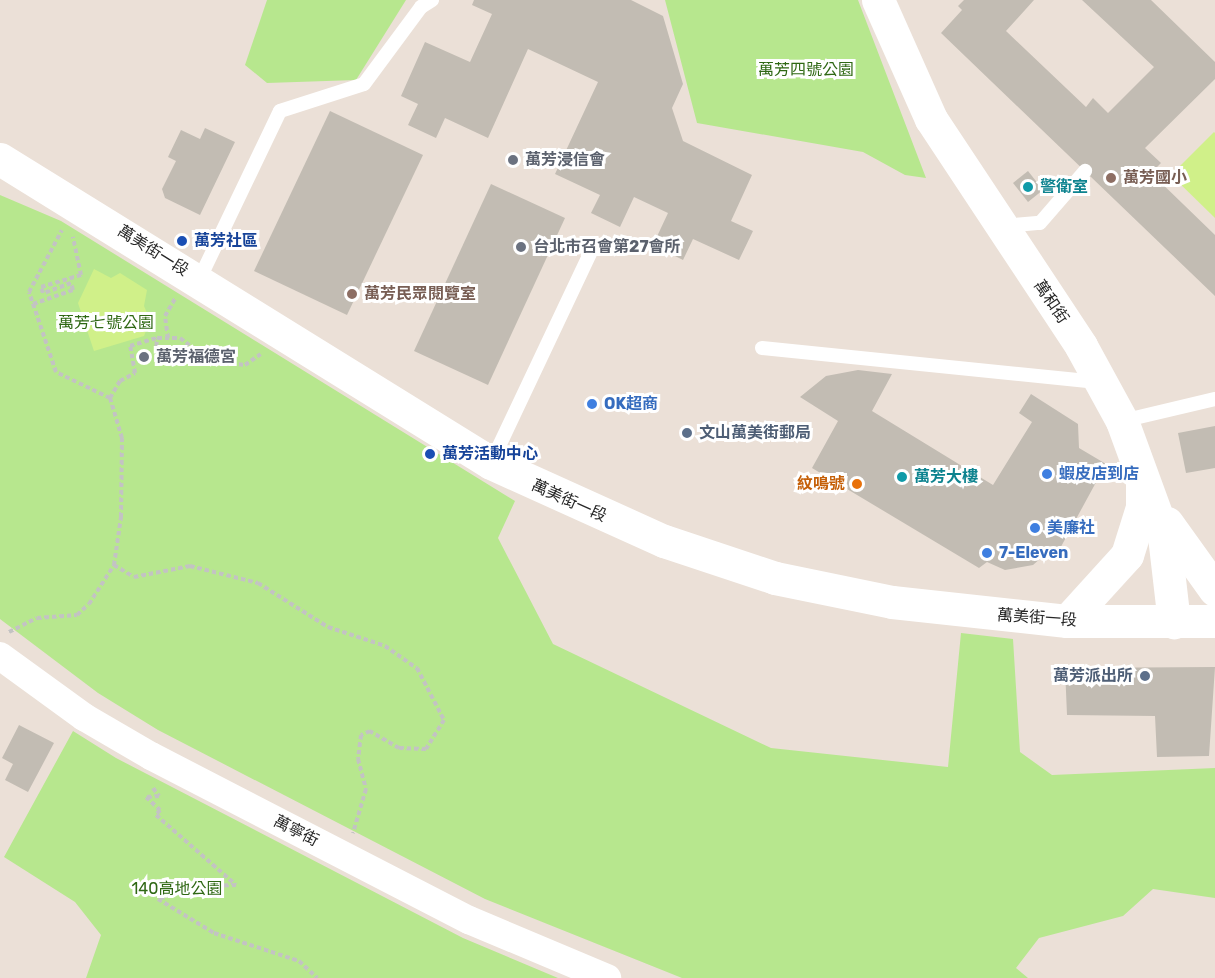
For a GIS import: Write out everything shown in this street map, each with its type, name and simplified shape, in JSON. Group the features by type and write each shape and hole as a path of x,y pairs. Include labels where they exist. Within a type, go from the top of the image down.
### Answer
{"street":[{"name":"萬和街","path":"878,0 931,119 998,226 1102,383 1122,421 1142,465 1166,545 1174,622"},
{"name":"萬美街一段","path":"0,159 188,288 491,463 603,517 775,578 892,602 1067,621 1215,621"},
{"path":"1067,621 1127,555 1142,507 1142,465"},
{"path":"1155,503 1215,590"},
{"name":"萬寧街","path":"4,644 84,717 151,756 469,920 608,978"}],"lane":[{"path":"188,288 280,111 364,84 421,7 432,0"},
{"path":"998,226 1040,223 1085,171"},
{"path":"491,463 595,243"},
{"path":"762,348 1102,383"},
{"path":"1122,421 1215,399"}],"path":[{"path":"68,220 29,292 56,372 110,398"},
{"path":"33,304 73,290 71,283 44,293 41,288 81,275 71,231"},
{"path":"168,338 165,316 188,288"},
{"path":"156,361 157,338"},
{"path":"4,644 37,618 77,615 101,589 114,565 124,458 110,398 120,381 135,373 130,346 157,338 180,338 209,360 245,366 263,352"},
{"path":"114,565 134,577 190,566 258,583 328,627 385,646 417,668 444,720 426,749 399,748 370,731 361,735 358,759 366,789 353,834"},
{"path":"148,781 159,796 146,797 160,810 156,815 236,885 200,886 158,899 214,933 299,961 317,978"}],"green space":[{"path":"267,0 406,0 356,80 267,83 245,65"},
{"name":"萬芳四號公園","path":"665,0 858,0 926,178 905,175 863,152 697,123"},
{"path":"1215,133 1215,218 1171,175"},
{"name":"萬芳七號公園","path":"0,195 61,221 515,501 498,538 553,644 771,748 948,767 961,633 1013,639 1020,752 1052,775 1215,768 1215,898 1153,889 1123,916 1039,938 1016,968 1028,978 682,978 485,899 158,730 98,693 0,619"},
{"name":"萬芳七號公園","path":"94,269 111,278 120,273 147,290 144,306 150,320 144,336 94,351 78,303"},
{"name":"140高地公園","path":"73,731 116,758 463,938 558,978 86,978 101,935 75,902 4,857"}],"building":[{"path":"474,0 631,0 663,16 683,84 672,108 683,141 752,175 731,221 753,231 739,260 693,239 683,260 653,245 668,213 634,197 620,227 591,213 600,195 555,174 598,82 528,49 488,138 445,118 436,138 408,125 418,104 401,96 425,42 470,62 492,14 472,5"},
{"path":"964,0 1034,0 1006,31 1086,107 1093,98 1108,113 1154,67 1082,0 1151,0 1215,62 1215,79 1145,148 1161,163 1151,173 1215,235 1215,296 941,33 962,10 958,6"},
{"path":"330,111 423,155 347,315 254,271"},
{"path":"205,128 235,142 200,215 165,198 162,189 176,161 168,157 181,130 200,139"},
{"name":"警衛室","path":"1028,171 1043,190 1028,202 1013,183"},
{"path":"491,184 565,218 488,385 414,351"},
{"name":"萬芳大樓","path":"858,370 892,374 872,411 993,485 1032,422 1019,413 1031,394 1078,424 1079,448 1106,464 1057,554 1049,551 1033,565 1005,570 987,562 979,568 812,468 838,421 800,397 826,376"},
{"path":"1215,426 1215,468 1186,473 1178,433"},
{"path":"1215,667 1209,756 1157,757 1155,716 1067,715 1065,668"},
{"path":"19,725 54,743 28,792 5,780 13,764 2,758"}],"place":[{"name":"萬芳浸信會","path":"513,160"},
{"name":"萬芳國小","path":"1111,178"},
{"name":"警衛室","path":"1028,187"},
{"name":"萬芳社區","path":"182,241"},
{"name":"台北市召會第27會所","path":"521,247"},
{"name":"萬芳民眾閱覽室","path":"352,294"},
{"name":"萬芳福德宮","path":"144,357"},
{"name":"OK超商","path":"592,404"},
{"name":"文山萬美街郵局","path":"687,433"},
{"name":"萬芳活動中心","path":"430,454"},
{"name":"蝦皮店到店","path":"1047,474"},
{"name":"萬芳大樓","path":"902,477"},
{"name":"紋鳴號","path":"857,484"},
{"name":"美廉社","path":"1035,528"},
{"name":"7-Eleven","path":"987,553"},
{"name":"萬芳派出所","path":"1145,676"}]}
